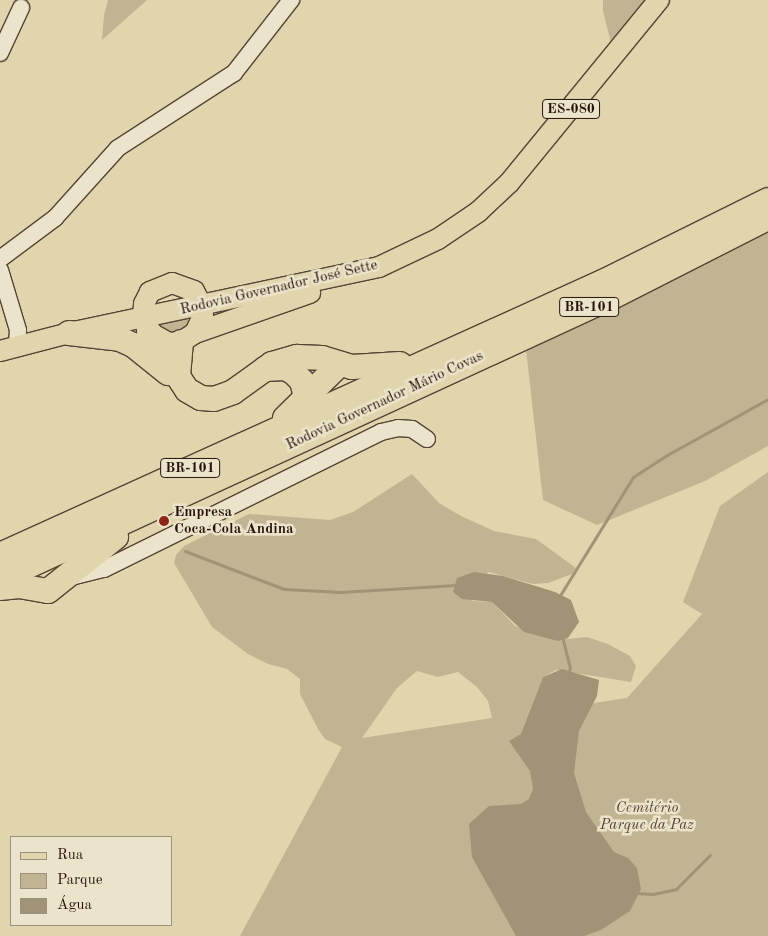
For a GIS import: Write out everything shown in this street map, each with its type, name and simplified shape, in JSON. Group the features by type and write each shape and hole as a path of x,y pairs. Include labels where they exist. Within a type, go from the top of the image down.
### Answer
{"highway":[{"name":"Rodovia Governador Mário Covas","path":"0,555 368,386 606,280 768,200"},
{"name":"Rodovia Governador Mário Covas","path":"0,579 28,579 160,506 612,297 768,218"},
{"path":"145,318 191,394 214,399 233,392 265,369 296,356 322,358 346,366 377,367 431,358"},
{"path":"69,333 120,339 133,345 181,380"},
{"path":"181,380 188,338"},
{"path":"241,468 253,455 364,402 368,386 346,366"},
{"path":"275,429 306,397 346,366"},
{"path":"265,369 285,368 294,372 302,381 306,397"},
{"path":"0,588 28,579 48,591 66,578 98,562 160,506"},
{"path":"28,579 27,557 43,536"}],"main road":[{"name":"Rodovia Governador José Sette","path":"145,318 198,299 260,294 379,267 409,254 478,212 509,183 659,0"},
{"path":"145,318 169,343 295,300 334,278"},
{"path":"145,318 150,292 166,284 184,285 198,299 203,316 188,338"},
{"path":"9,348 114,323 145,318"}],"street":[{"path":"0,259 55,218 118,148 234,73 291,0"},
{"path":"0,53 21,8"},
{"path":"0,270 18,330 9,348"},
{"path":"98,562 197,520 381,432 412,429 427,439"}],"green space":[{"path":"108,0 147,0 102,40 104,15"},
{"path":"603,0 652,0 613,51 603,11"},
{"path":"768,230 768,446 705,481 597,525 543,500 526,349"},
{"path":"192,316 189,325 169,336 152,326"},
{"name":"Cemitério Parque da Paz","path":"768,472 768,936 240,936 342,747 325,739 318,729 300,694 300,679 287,669 268,664 248,654 212,627 174,563 176,555 184,546 249,514 330,520 353,512 412,474 439,503 461,516 494,531 536,539 576,568 572,574 548,583 533,584 488,572 472,601 492,602 515,626 558,640 587,637 608,644 630,656 636,666 631,682 556,670 543,677 529,713 627,698 702,614 683,602 720,506","holes":["417,671 438,677 458,672 477,687 488,701 492,718 362,738 397,688"]}],"water":[{"path":"474,572 503,576 555,592 571,600 579,622 568,638 558,641 524,632 492,602 462,599 453,592 457,578"},
{"path":"562,669 599,680 597,696 579,731 574,773 586,812 614,852 628,858 637,868 641,889 630,911 601,930 584,936 516,936 472,857 469,824 489,806 521,804 529,799 533,789 530,771 509,741 521,734 543,677"}],"waterway":[{"path":"559,597 633,477 667,455 768,399"},
{"path":"185,551 284,589 341,592 456,585"},
{"path":"562,636 570,668 567,675"},
{"path":"637,893 653,894 676,889 710,855"}],"place":[{"name":"Empresa Coca-Cola Andina","path":"164,521"}]}
